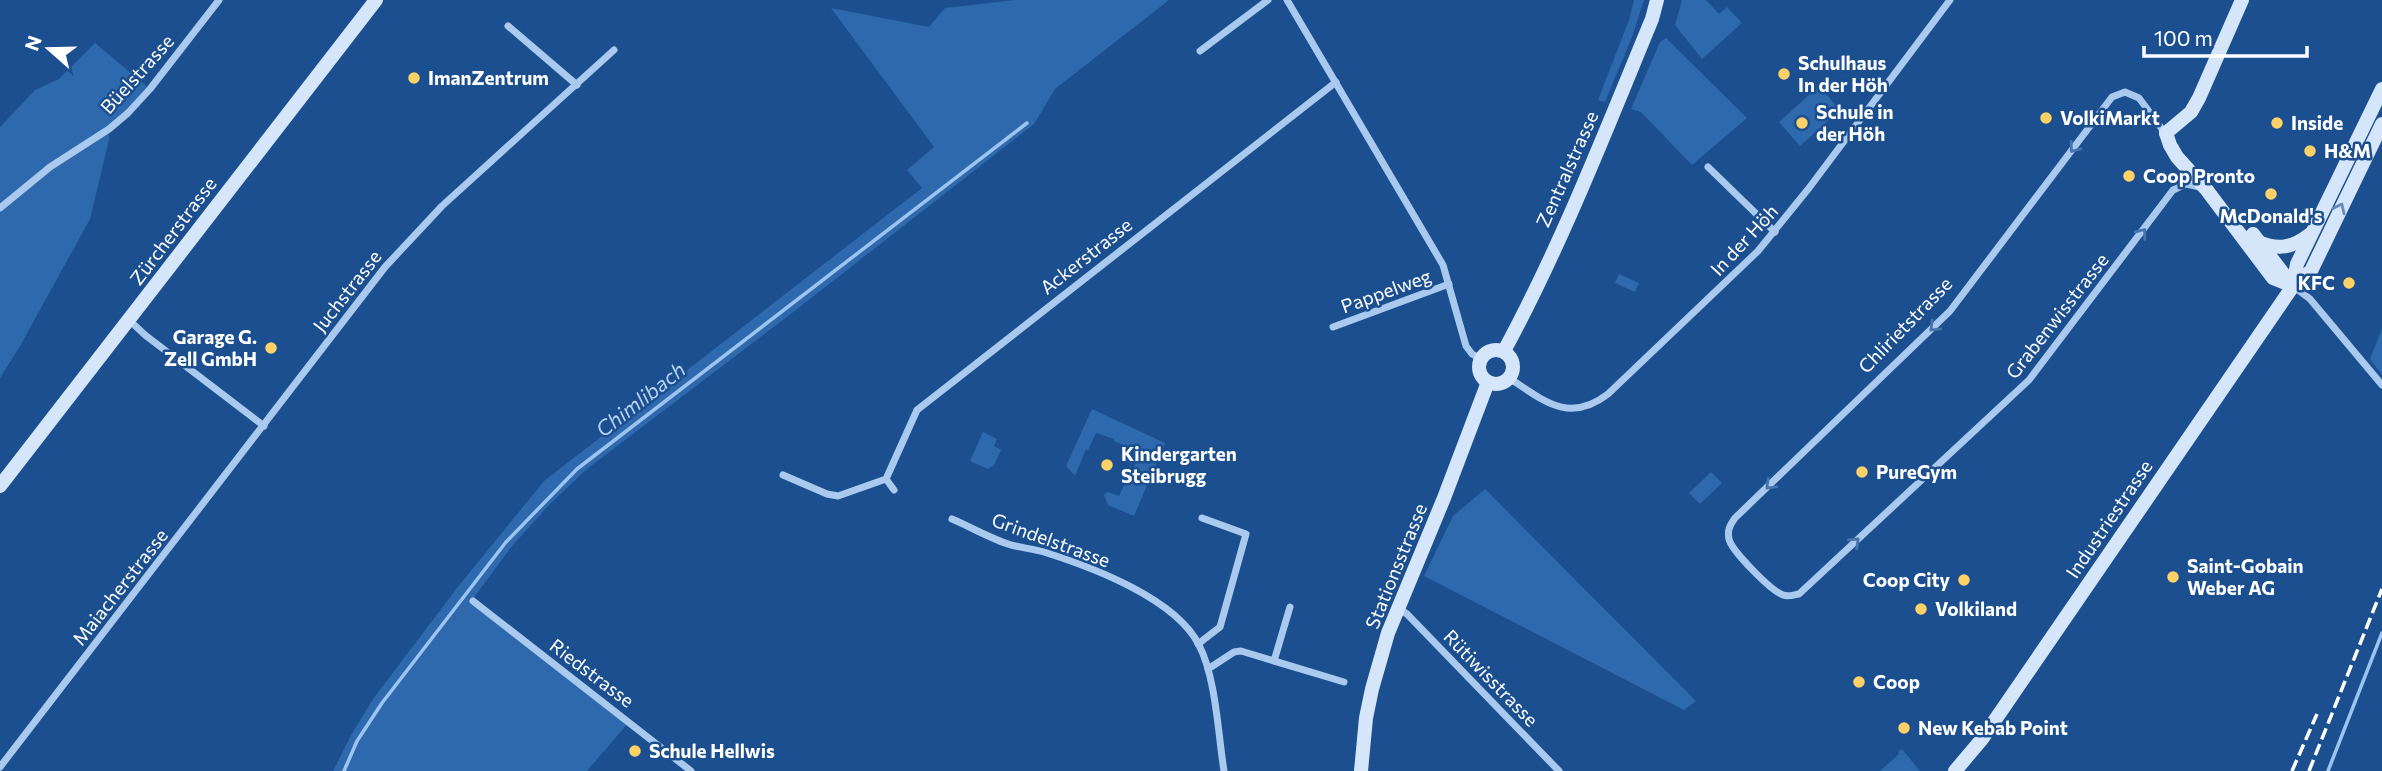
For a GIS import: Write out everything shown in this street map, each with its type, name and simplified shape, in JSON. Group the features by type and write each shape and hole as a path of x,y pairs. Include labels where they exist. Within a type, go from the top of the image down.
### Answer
{"main road":[{"name":"Zürcherstrasse","path":"0,486 376,0"},
{"name":"Zentralstrasse","path":"1504,351 1527,307 1586,176 1652,19 1657,0"},
{"path":"2166,134 2191,112 2199,98 2242,0"},
{"name":"Industriestrasse","path":"2293,286 2297,264 2382,89"},
{"name":"Industriestrasse","path":"1955,771 1982,739 2293,286 2311,271 2382,124"},
{"name":"Chlirietstrasse","path":"2166,134 2177,157 2206,189 2273,278 2293,286"},
{"name":"Chlirietstrasse","path":"2166,134 2185,151 2293,286"},
{"path":"2258,242 2273,247 2287,247 2297,244 2313,232"},
{"path":"1491,350 1504,351 1514,366 1509,378 1502,383 1488,382 1481,374 1480,359 1491,350"},
{"name":"Stationsstrasse","path":"1361,771 1372,689 1398,608 1488,382"}],"street":[{"name":"Büelstrasse","path":"0,208 50,167 109,129 128,113 219,0"},
{"path":"1200,51 1268,0"},
{"path":"1287,0 1443,265 1466,346 1472,355 1480,359"},
{"name":"In der Höh","path":"1509,378 1555,405 1569,409 1590,406 1608,394 1717,292 1775,232 1950,0"},
{"path":"508,26 577,85"},
{"name":"Juchstrasse","path":"264,426 335,331 408,241 442,206 614,50"},
{"name":"Ackerstrasse","path":"886,479 918,410 1336,82"},
{"name":"Chlirietstrasse","path":"1805,589 1799,594 1786,596 1775,591 1734,550 1728,536 1731,524 1950,311 2112,97 2125,92 2139,98 2166,134"},
{"path":"1708,167 1775,232"},
{"name":"Grabenwisstrasse","path":"1805,589 2029,380 2174,190 2186,184 2206,189"},
{"name":"Pappelweg","path":"1333,327 1449,284"},
{"path":"2293,286 2310,299 2382,385"},
{"path":"129,320 264,426"},
{"name":"Maiacherstrasse","path":"0,767 264,426"},
{"path":"783,475 838,496 886,479 894,490"},
{"path":"1198,643 1220,627 1246,534 1202,518"},
{"name":"Grindelstrasse","path":"952,519 1009,545 1045,552 1152,597 1176,617 1198,643 1208,669 1224,771"},
{"name":"Riedstrasse","path":"473,601 691,771"},
{"path":"1274,661 1290,607"},
{"name":"Rütiwisstrasse","path":"1398,608 1408,614 1559,771"},
{"path":"1208,669 1234,652 1241,651 1344,682"}],"shaded area":[{"path":"1015,0 1169,0 1055,89 1034,124 587,469 512,546 472,600 629,722 587,771 333,771 373,699 457,588 544,481 922,188 907,170 934,147 831,8 929,27 945,8"},
{"path":"1634,0 1644,0 1632,37 1605,102 1598,100 1629,20"},
{"path":"1682,0 1706,0 1719,14 1727,7 1742,23 1702,59 1675,25"},
{"path":"1666,38 1747,118 1692,165 1641,112 1631,109 1660,42"},
{"path":"95,43 150,89 109,129 109,140 90,219 0,378 0,127 35,90 59,79"},
{"path":"1819,86 1840,110 1800,146 1779,122"},
{"path":"1619,274 1639,283 1635,292 1615,283"},
{"path":"2382,329 2382,375 2370,359"},
{"path":"1092,409 1165,443 1134,516 1108,505 1104,495 1108,492 1119,496 1126,481 1129,482 1139,453 1114,439 1096,433 1075,476 1066,466"},
{"path":"983,432 997,439 994,446 1001,450 994,465 988,469 970,461"},
{"path":"1711,472 1722,483 1700,504 1689,493"},
{"path":"1485,489 1696,701 1684,710 1424,576 1453,516"},
{"path":"1902,749 1920,771 1880,771 1899,754"}],"waterway":[{"name":"Chimlibach","path":"344,771 357,741 382,703 506,542 577,469 1027,123"},
{"path":"2328,771 2382,633"}],"railway":[{"path":"2309,771 2382,589"},
{"path":"2292,771 2317,714"}],"place":[{"name":"Schulhaus In der Höh","path":"1784,74"},
{"name":"ImanZentrum","path":"414,78"},
{"name":"VolkiMarkt","path":"2046,118"},
{"name":"Schule in der Höh","path":"1802,123"},
{"name":"Inside","path":"2277,123"},
{"name":"H&M","path":"2310,151"},
{"name":"Coop Pronto","path":"2129,176"},
{"name":"McDonald's","path":"2271,194"},
{"name":"KFC","path":"2349,283"},
{"name":"Garage G. Zell GmbH","path":"271,348"},
{"name":"Kindergarten Steibrugg","path":"1107,465"},
{"name":"PureGym","path":"1862,472"},
{"name":"Saint-Gobain Weber AG","path":"2173,577"},
{"name":"Coop City","path":"1964,580"},
{"name":"Volkiland","path":"1921,609"},
{"name":"Coop","path":"1859,682"},
{"name":"New Kebab Point","path":"1904,728"},
{"name":"Schule Hellwis","path":"635,751"}]}
